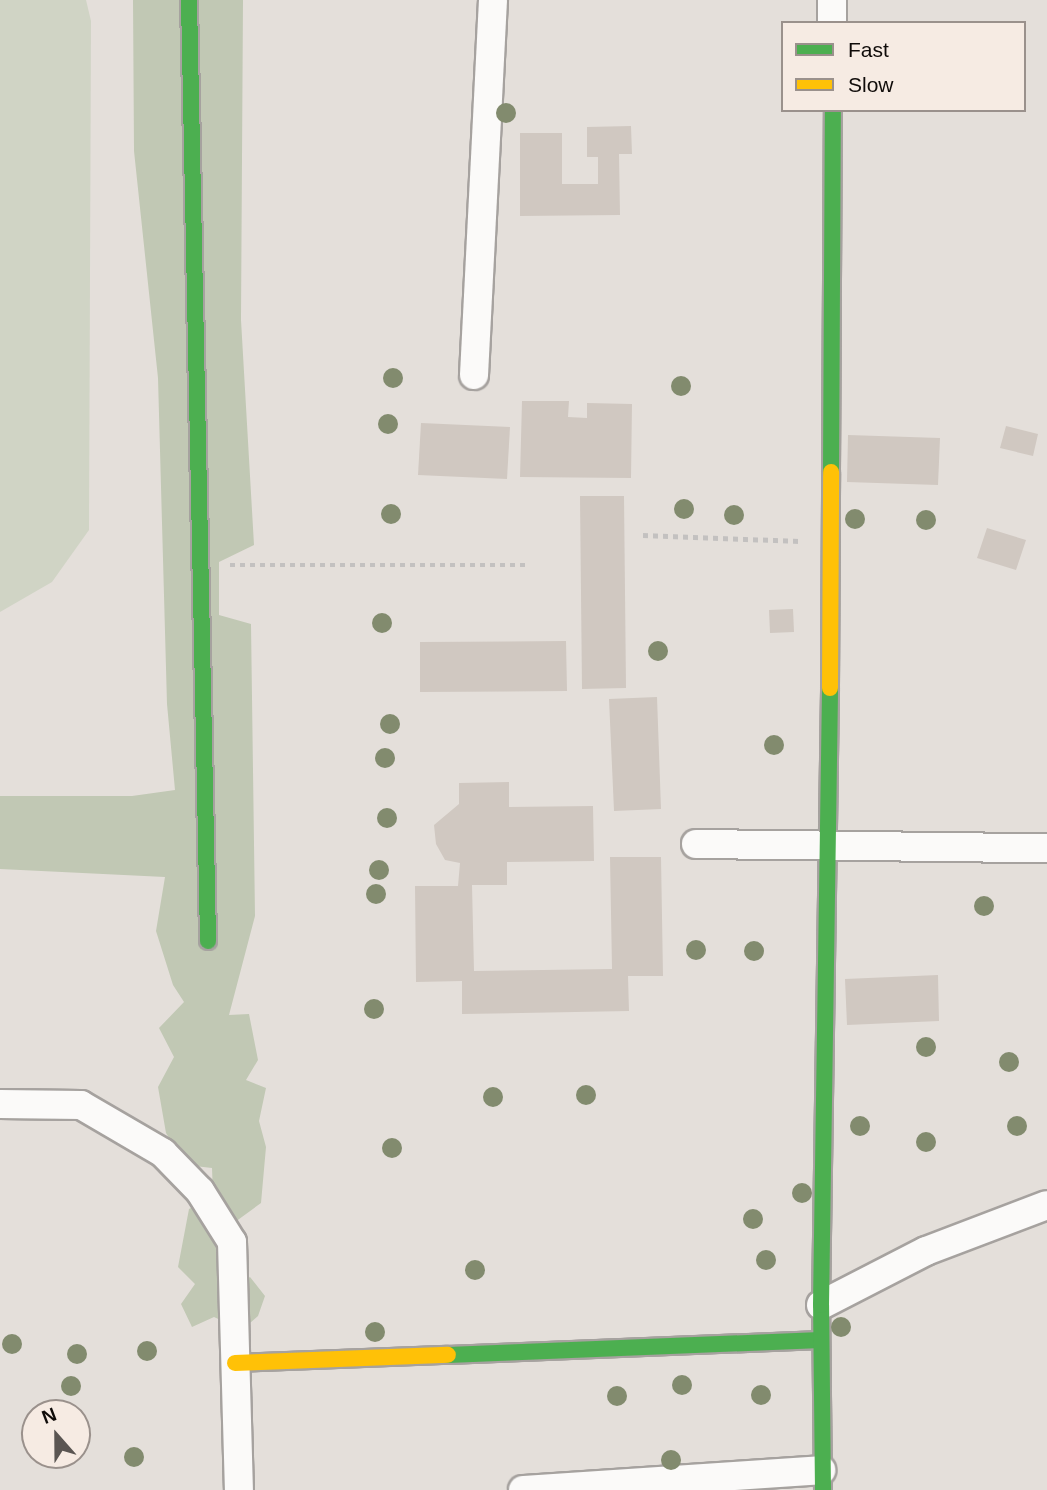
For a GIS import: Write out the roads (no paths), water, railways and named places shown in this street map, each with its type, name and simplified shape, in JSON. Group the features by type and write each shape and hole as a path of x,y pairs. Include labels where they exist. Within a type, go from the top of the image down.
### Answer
{"street":[{"path":"190,0 208,941"},
{"path":"474,375 493,0"},
{"path":"832,0 832,21"},
{"path":"523,1490 822,1480 821,1305 830,844 832,112"},
{"path":"696,844 1047,848"},
{"path":"0,1104 81,1105 163,1153 200,1191 232,1241 239,1490"},
{"path":"821,1305 926,1251 1047,1205"},
{"path":"235,1363 821,1340"}]}
